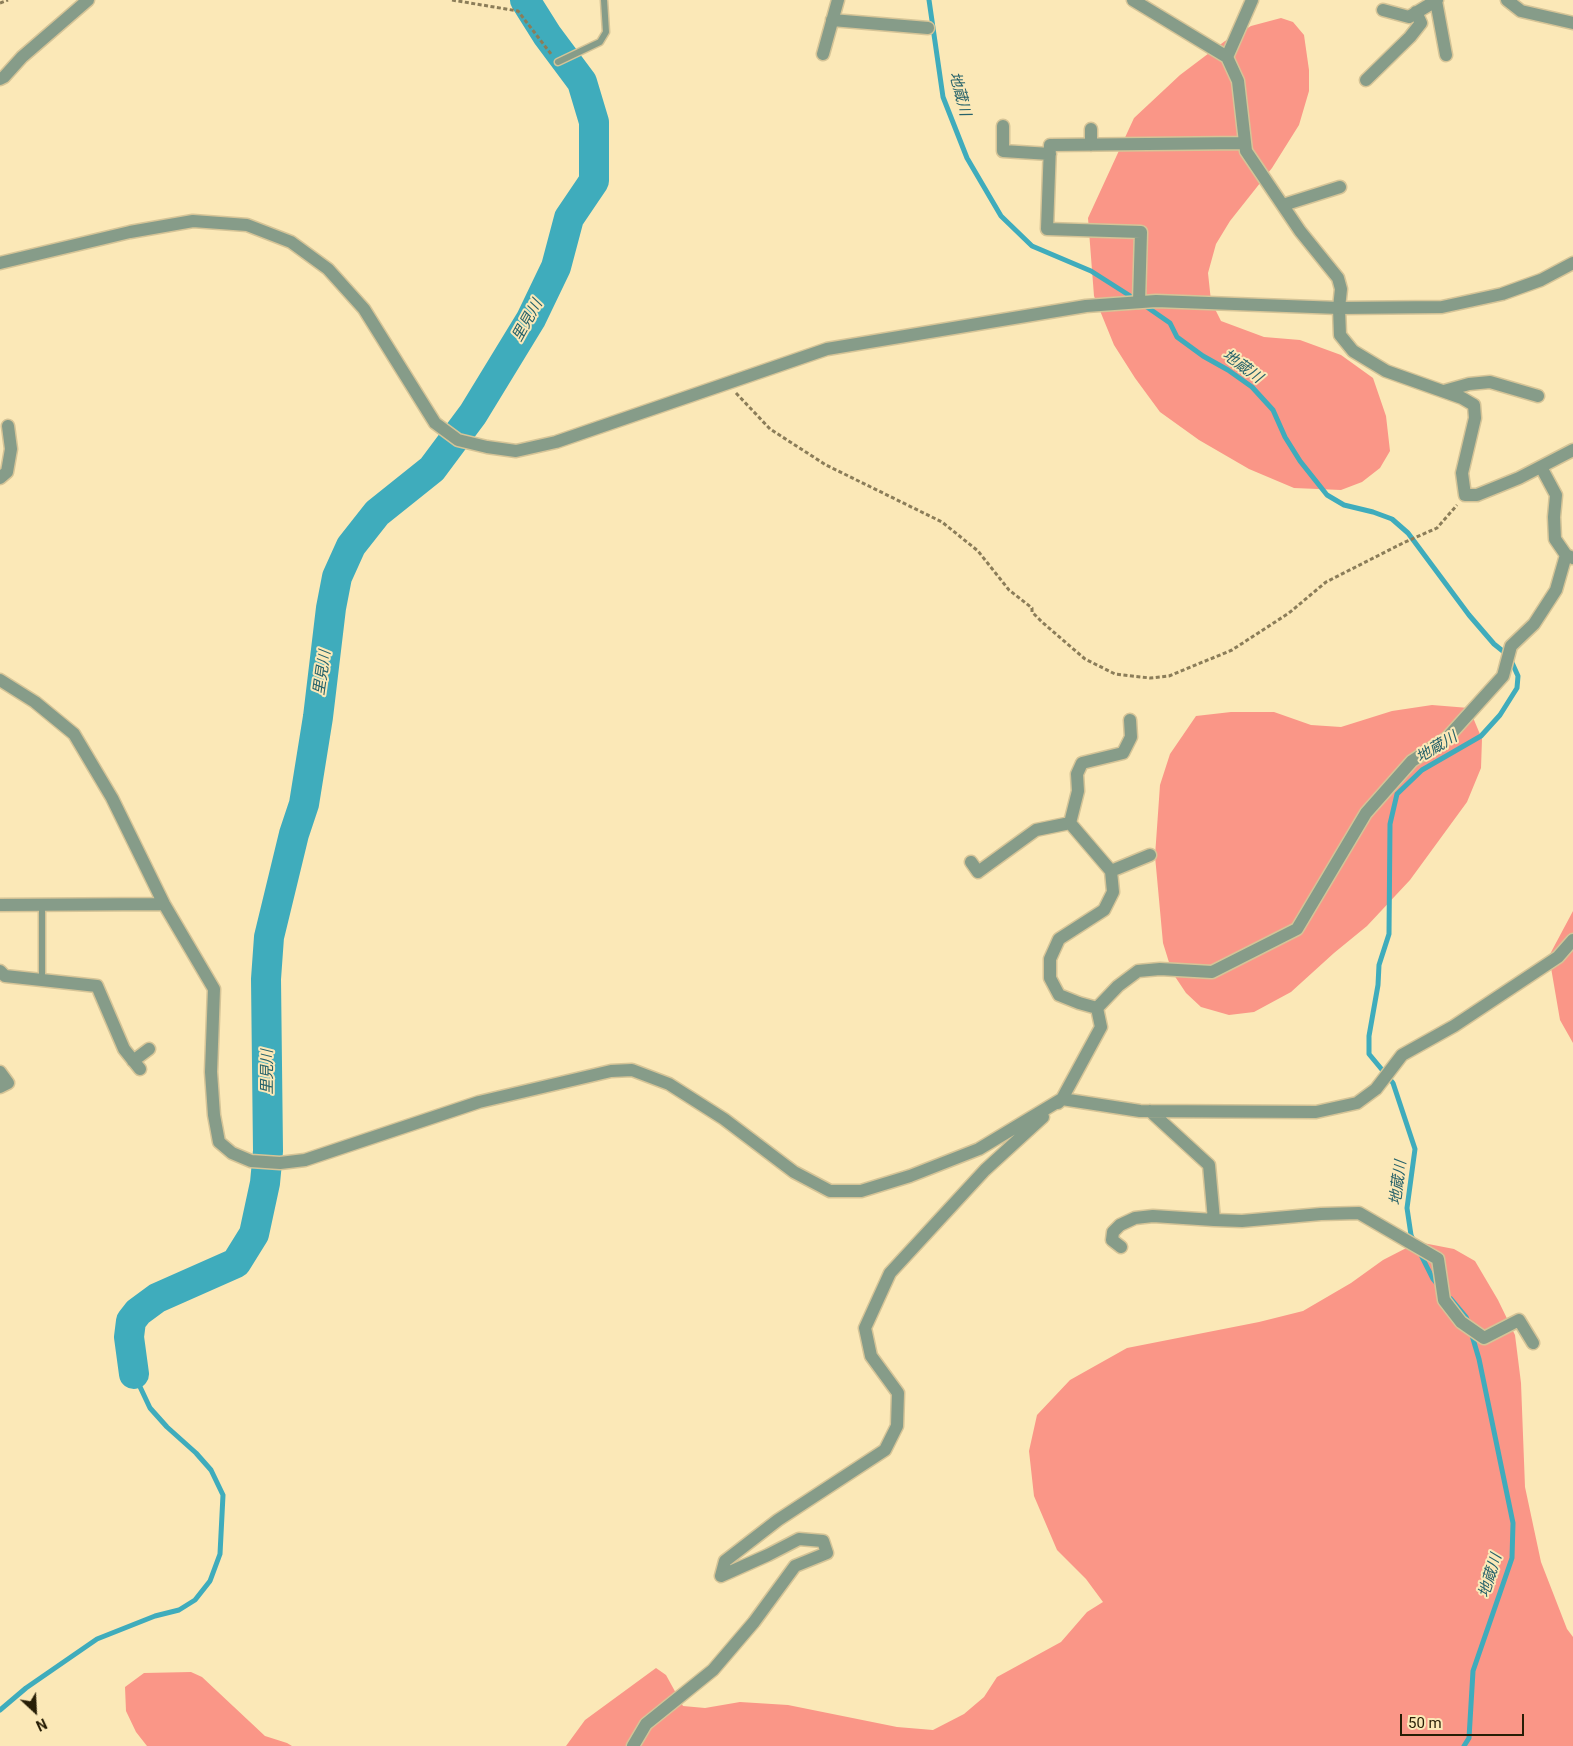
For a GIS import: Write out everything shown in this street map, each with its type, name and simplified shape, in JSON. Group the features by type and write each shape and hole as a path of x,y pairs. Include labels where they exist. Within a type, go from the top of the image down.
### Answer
{"street":[{"path":"0,79 4,78 22,57 88,0"},
{"path":"823,54 838,0"},
{"path":"1133,0 1227,57 1238,81 1246,151 1300,231 1338,278 1341,289 1339,308 1340,336 1353,351 1386,371 1444,391 1474,405 1475,418 1462,473 1465,495 1477,495 1519,478 1573,450"},
{"path":"1227,57 1252,0"},
{"path":"1383,10 1409,17 1436,0 1446,56"},
{"path":"1507,0 1521,11 1573,24"},
{"path":"1366,80 1410,37 1421,23 1416,12"},
{"path":"832,20 928,28"},
{"path":"1003,126 1003,151 1050,154"},
{"path":"1091,129 1091,145"},
{"path":"1139,302 1141,232 1047,229 1050,146 1245,143"},
{"path":"1282,205 1340,187"},
{"path":"0,263 130,232 193,221 247,225 291,242 328,269 364,309 435,423 458,440 516,451 556,442 827,349 1086,306 1139,302 1156,301 1339,308 1442,307 1502,294 1541,280 1573,263"},
{"path":"1444,391 1469,384 1490,382 1538,396"},
{"path":"0,478 7,472 10,449 8,426"},
{"path":"1097,1008 1118,986 1138,972 1160,969 1212,972 1297,929 1366,812 1412,762 1447,738 1503,676 1512,646 1534,624 1556,590 1570,556 1555,540 1554,517 1556,495 1541,467"},
{"path":"0,680 35,702 74,734 112,798 164,904 214,988 211,1072 214,1115 219,1142 232,1153 251,1161 280,1163 305,1160 479,1102 611,1071 632,1070 677,1089 724,1119 794,1172 830,1191 861,1191 910,1176 980,1149 1062,1099 1150,1111 1316,1112 1358,1103 1376,1089 1402,1055 1454,1026 1558,958 1573,940"},
{"path":"1070,824 1078,790 1076,774 1082,763 1123,753 1131,737 1130,720"},
{"path":"1070,824 1111,871 1113,892 1104,910 1059,939 1050,959 1050,978 1059,995 1097,1008"},
{"path":"971,862 978,872 1036,830 1070,824"},
{"path":"1111,871 1150,855"},
{"path":"0,905 164,904"},
{"path":"0,971 5,976 97,986 124,1049 137,1065 149,1049"},
{"path":"633,1746 646,1724 713,1670 754,1622 794,1566 827,1553 823,1541 799,1539 720,1576 725,1561 778,1520 885,1450 898,1426 898,1393 871,1356 865,1328 890,1273 986,1170 1062,1099 1101,1026 1097,1008"},
{"path":"0,1072 8,1083 0,1087"},
{"path":"1150,1111 1209,1165 1214,1220"},
{"path":"1121,1247 1112,1240 1113,1232 1120,1225 1134,1218 1153,1216 1242,1221 1359,1213 1438,1259 1444,1300 1461,1322 1484,1338 1519,1320 1533,1343"}],"lane":[{"path":"558,62 600,42 606,32 604,0"},
{"path":"42,905 42,980"}],"path":[{"path":"0,2 8,0"},
{"path":"452,0 518,11 558,62"},
{"path":"738,379 728,386 770,429 826,465 942,522 978,551 1009,590 1032,608 1032,612 1042,622 1084,659 1115,674 1150,678 1169,676 1232,650 1289,613 1326,582 1403,543 1438,528 1465,495"}],"shaded area":[{"path":"1281,18 1293,22 1304,35 1309,70 1309,91 1299,125 1272,168 1230,221 1216,244 1208,273 1211,301 1221,321 1264,337 1300,340 1341,355 1373,378 1386,416 1390,451 1380,468 1362,482 1341,490 1294,488 1249,469 1199,440 1160,412 1114,345 1094,296 1088,218 1134,118 1180,75 1225,41 1251,26"},
{"path":"1432,705 1469,708 1482,739 1481,768 1467,802 1410,880 1367,926 1291,992 1254,1012 1229,1015 1201,1007 1186,993 1172,972 1163,943 1155,856 1160,785 1170,754 1196,716 1231,712 1274,712 1311,725 1341,727 1392,711"},
{"path":"1573,911 1573,1043 1560,1020 1549,956"},
{"path":"1418,1242 1454,1249 1475,1261 1498,1300 1515,1335 1521,1383 1525,1487 1541,1562 1567,1629 1573,1637 1573,1746 566,1746 585,1720 656,1668 666,1675 683,1706 705,1708 740,1702 788,1705 897,1727 933,1730 964,1714 984,1697 997,1677 1061,1642 1087,1612 1103,1602 1086,1579 1057,1550 1034,1496 1029,1451 1037,1415 1070,1380 1127,1348 1259,1322 1303,1311 1351,1283 1383,1260"},
{"path":"191,1672 202,1677 265,1736 292,1746 147,1746 136,1732 126,1711 125,1687 144,1673"}],"waterway":[{"name":"里見川","path":"134,1374 129,1337 131,1321 138,1312 157,1298 236,1263 254,1234 265,1183 268,1151 266,979 269,937 294,834 304,804 337,577 351,546 377,513 432,469 473,414 531,319 556,267 569,218 594,181 594,122 582,82 547,35 525,0"},
{"name":"地蔵川","path":"929,0 943,97 967,158 1001,216 1032,246 1091,271 1135,299"},
{"name":"地蔵川","path":"1144,305 1170,323 1177,337 1252,387 1273,410 1285,437 1300,461 1327,495 1344,505 1392,519 1408,533 1469,615 1494,644 1509,656 1518,676 1517,688 1500,715 1481,736 1422,770 1397,794 1390,824 1389,934 1379,965 1378,985 1369,1036 1369,1054 1393,1083 1415,1149 1407,1208 1411,1235 1414,1242"},
{"name":"地蔵川","path":"1419,1251 1438,1285"},
{"name":"地蔵川","path":"1451,1299 1466,1317 1469,1324"},
{"name":"地蔵川","path":"1464,1746 1469,1738 1473,1671 1512,1558 1513,1523 1479,1359 1471,1332"},
{"path":"0,1710 26,1688 97,1639 155,1616 179,1610 195,1600 210,1581 220,1554 223,1495 211,1470 150,1408 134,1374"}]}
